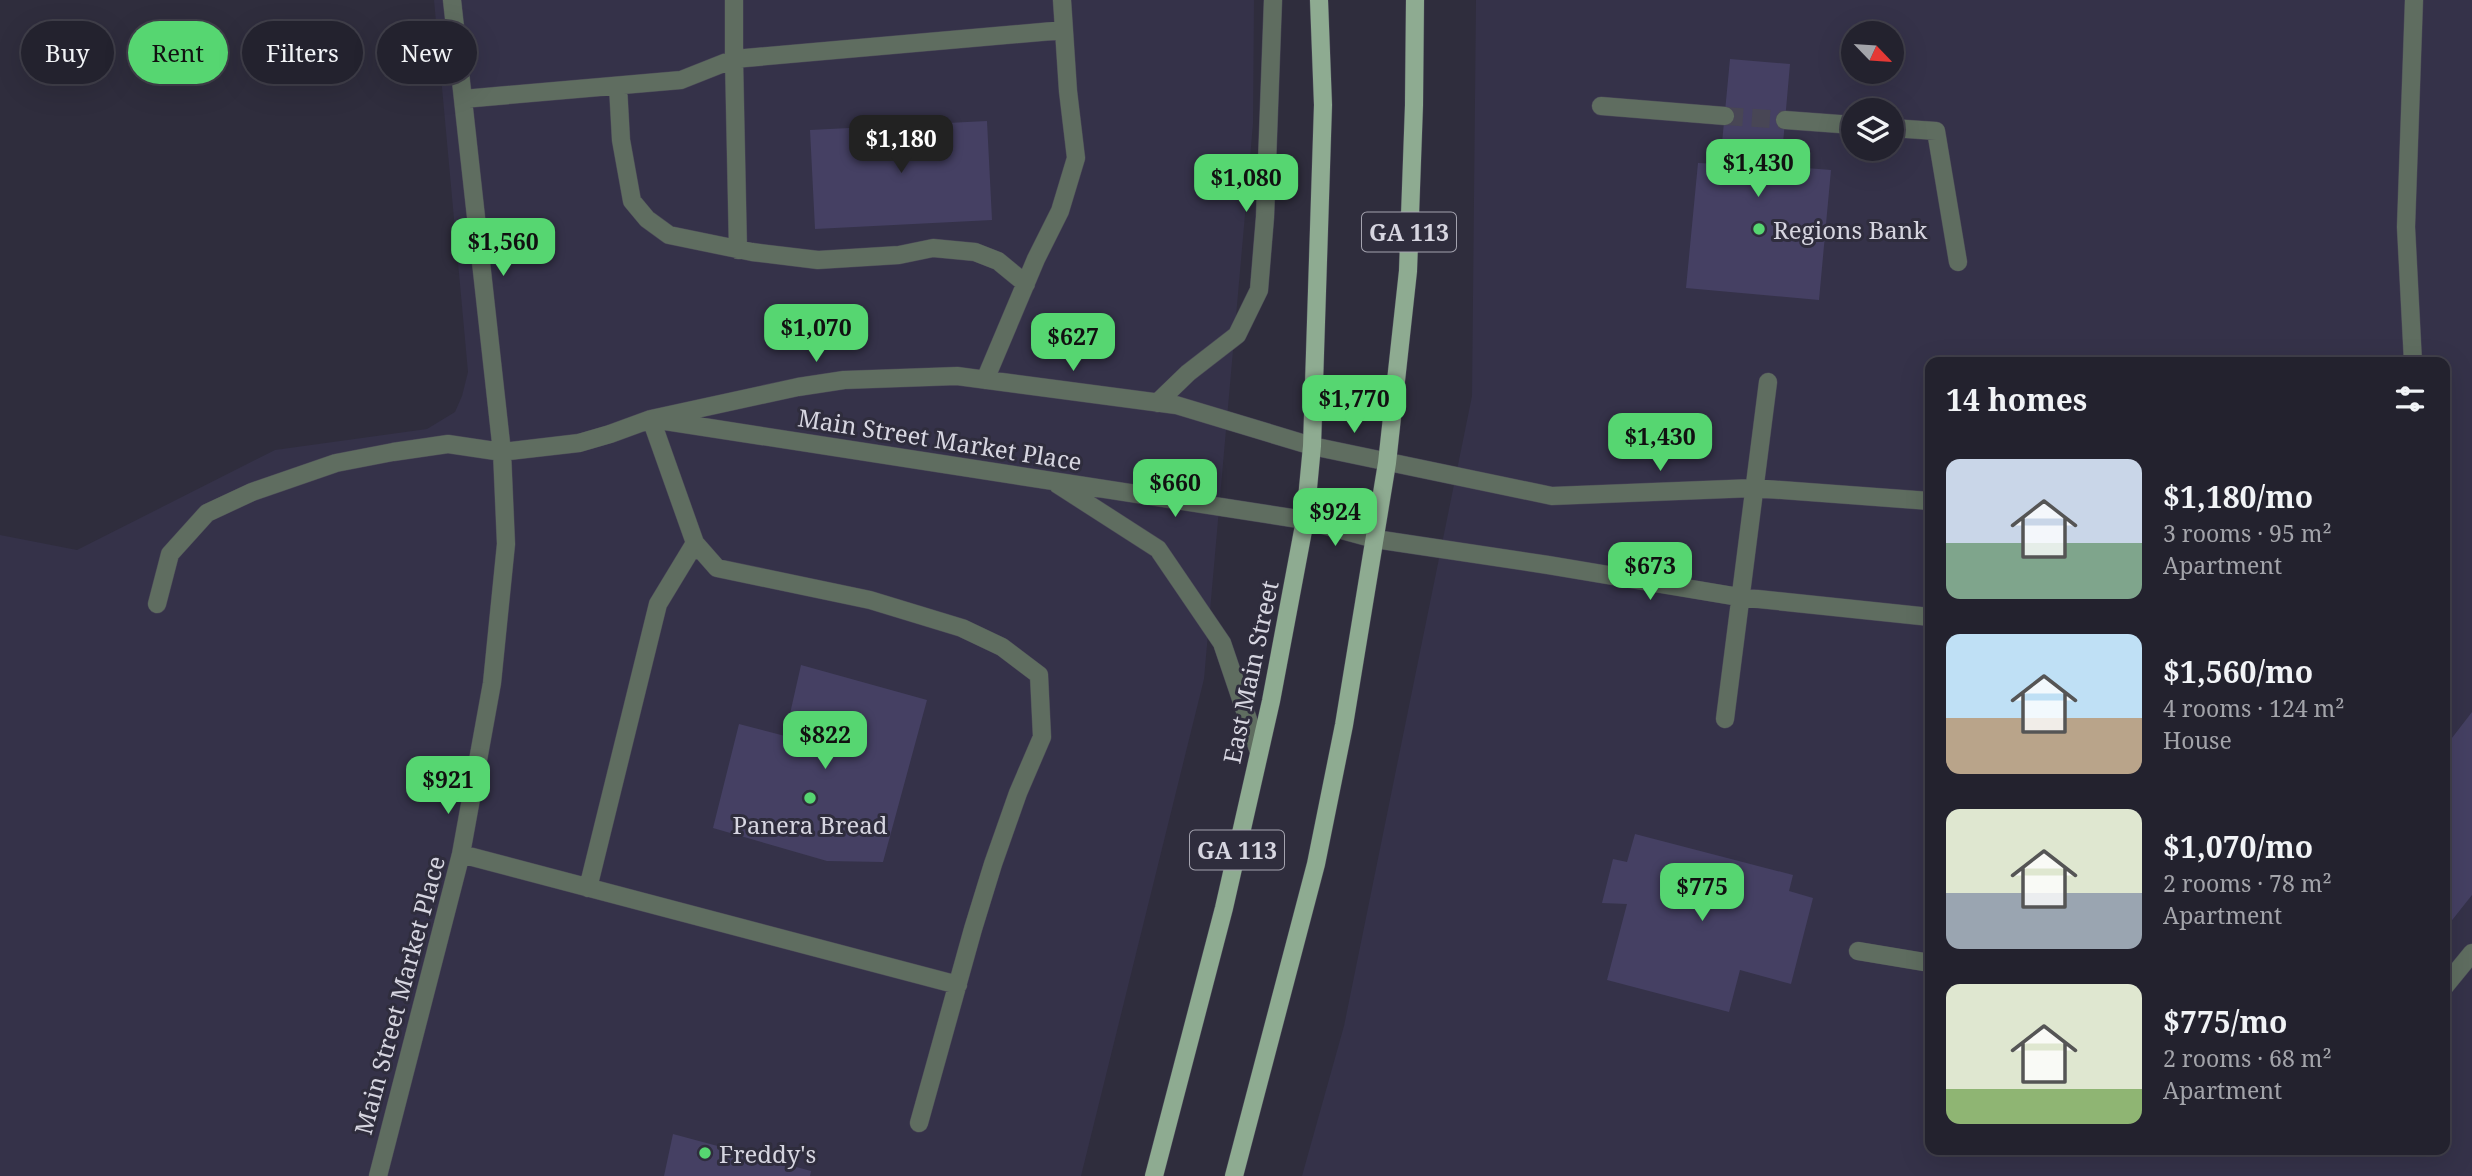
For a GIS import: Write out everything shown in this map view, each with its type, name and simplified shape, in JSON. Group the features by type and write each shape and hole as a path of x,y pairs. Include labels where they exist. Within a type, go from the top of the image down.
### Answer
{"main road":[{"name":"East Main Street","path":"1154,1176 1224,908 1306,520 1312,446 1323,105 1319,0"},
{"name":"GA 113","path":"1234,1176 1316,864 1344,725 1387,463 1408,271 1415,0"}],"street":[{"name":"Main Street Market Place","path":"378,1176 461,854 492,683 506,544 502,452 452,0"},
{"path":"734,0 738,250"},
{"path":"985,380 1060,211 1076,158 1062,0"},
{"path":"1157,403 1188,373 1237,335 1259,289 1265,217 1273,0"},
{"path":"2413,357 2406,227 2414,0"},
{"path":"463,99 681,80 734,59 1064,30"},
{"path":"618,86 621,140 632,201 647,219 669,235 738,250 818,260 899,255 933,248 975,252 998,261 1026,284"},
{"path":"1601,106 1725,116"},
{"path":"1785,120 1841,124"},
{"path":"1904,129 1936,131 1958,261"},
{"name":"Main Street Market Place","path":"157,604 170,554 207,513 252,492 336,463 448,444 502,452 579,443 651,419 798,387 844,380 957,376 1175,405 1312,446 1552,496 1754,488 1925,501"},
{"path":"1725,719 1768,382"},
{"name":"Main Street Market Place","path":"651,419 1306,520 1375,539 1739,597 1925,616"},
{"path":"651,419 695,543 717,569 870,600 962,628 1002,647 1040,675 1042,737 1018,793 993,864 919,1123"},
{"path":"1051,480 1158,549 1222,643 1259,752"},
{"path":"588,888 658,604 695,543"},
{"path":"461,854 958,985"},
{"path":"1858,951 1925,962"},
{"path":"2450,980 2472,954"}],"shaded area":[{"path":"434,0 1254,0 1253,124 1204,679 1081,1176 0,1176 0,535 77,550 275,450 427,429 455,412 468,372 442,84 477,84 477,21 436,21"},
{"path":"1476,0 2472,0 2472,1176 1302,1176 1344,1026 1472,396"}],"building":[{"name":"Regions Bank","path":"1730,59 1790,64 1781,166 1831,170 1819,300 1686,288 1698,163 1720,164"},
{"path":"987,121 992,220 815,229 810,130"},
{"name":"Panera Bread","path":"801,665 927,700 883,862 827,861 713,828 739,724 785,736"},
{"path":"2472,712 2472,895 2450,923 2450,741"},
{"path":"1635,834 1793,875 1789,891 1813,898 1791,984 1740,970 1729,1012 1607,980 1627,904 1602,903 1613,859 1627,862"},
{"name":"Freddy's","path":"673,1134 811,1171 810,1176 664,1176"}],"tunnel":[{"path":"1725,116 1785,120"}],"place":[{"name":"Regions Bank","path":"1759,229"},
{"name":"Panera Bread","path":"810,798"},
{"name":"Freddy's","path":"705,1153"}]}
